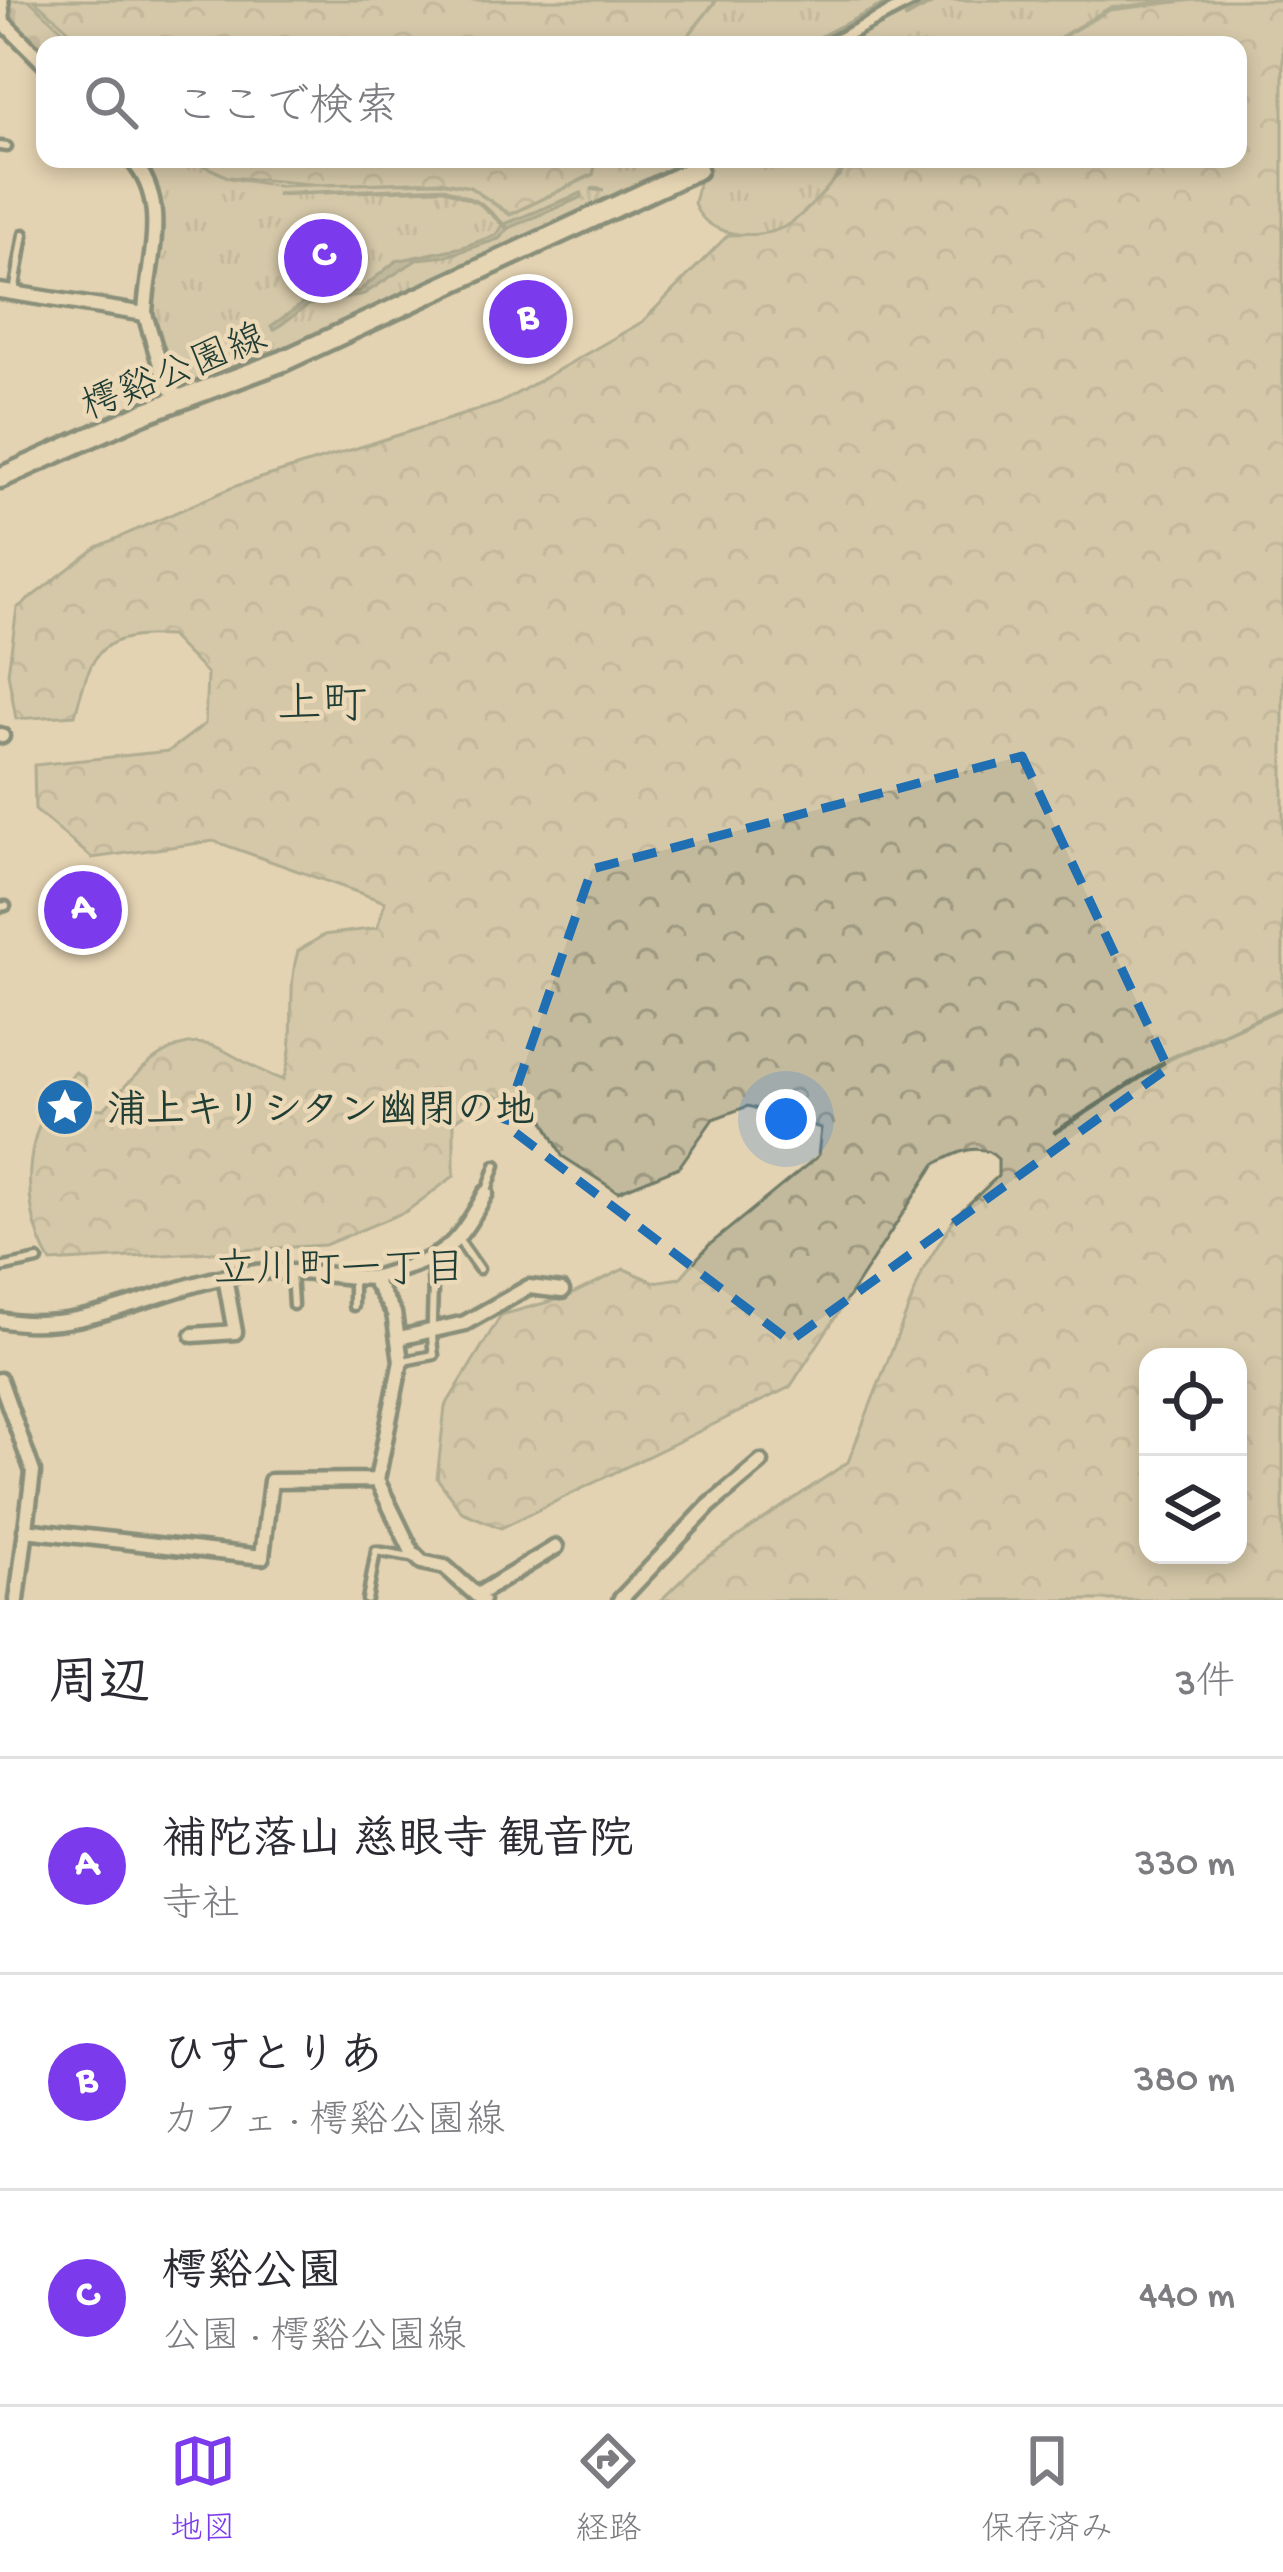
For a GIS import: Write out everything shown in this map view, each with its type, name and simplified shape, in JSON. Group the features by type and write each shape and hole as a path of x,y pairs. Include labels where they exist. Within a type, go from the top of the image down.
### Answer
{"main road":[{"name":"樗谿公園線","path":"0,478 283,361 687,168"}],"street":[{"path":"1,0 3,22 36,55"},
{"path":"844,36 914,0"},
{"path":"139,168 157,217 145,314 165,381 181,401"},
{"path":"7,292 145,314"},
{"path":"0,1319 67,1321 225,1277 291,1271 372,1278 430,1260 460,1242 486,1193"},
{"path":"193,1335 235,1331 225,1277"},
{"path":"372,1278 394,1313 399,1338 401,1361 377,1480 398,1529 418,1558 445,1567 480,1597 556,1547"},
{"path":"399,1338 469,1321 529,1287 562,1291"},
{"path":"2,1388 33,1472 17,1600"},
{"path":"620,1600 709,1506 761,1462"},
{"path":"25,1530 262,1557 271,1481 377,1480"}],"lane":[{"path":"7,292 24,234"},
{"path":"486,1193 496,1165"},
{"path":"460,1242 479,1269"},
{"path":"0,1268 38,1260"},
{"path":"401,1361 434,1355 430,1332 435,1284 430,1260"},
{"path":"291,1271 292,1305"},
{"path":"352,1306 353,1277"},
{"path":"367,1600 376,1551 418,1558"}],"highlighted area":[{"path":"1022,756 1168,1068 790,1341 504,1124 592,869"}],"green space":[{"path":"7,0 29,0 70,36 36,36 36,48 9,19"},
{"path":"34,0 716,0 688,36 76,36"},
{"path":"717,0 1178,0 1109,8 1062,36 688,36"},
{"path":"1194,0 1283,0 1283,1600 661,1600 699,1563 848,1462 924,1268 956,1216 998,1176 998,1159 983,1150 959,1153 935,1164 790,1387 501,1528 462,1512 437,1478 445,1407 501,1315 566,1297 624,1269 654,1282 680,1278 709,1245 818,1156 821,1128 748,1106 713,1119 679,1167 618,1192 562,1156 538,1109 493,1095 454,1121 454,1176 407,1211 325,1245 51,1262 33,1215 30,1163 35,1137 58,1091 76,1072 85,1078 91,1108 104,1109 156,1058 188,1044 223,1050 283,1080 298,951 324,935 377,928 385,902 214,841 92,858 35,810 34,765 169,751 205,724 207,674 170,636 127,638 102,650 94,660 75,715 16,719 8,673 17,608 97,547 236,486 500,403 642,322 728,235 772,232 789,223 844,168 1247,168 1247,36 1064,36 1110,10"},
{"path":"142,168 208,168 230,178 278,186 439,182 469,187 510,215 593,175 595,168 683,168 278,354 272,351 181,388 164,365 155,339 158,218 153,189"},
{"path":"210,168 595,168 593,174 510,214 470,187 440,181 322,185 230,177 223,202 162,219 226,176"},
{"path":"685,168 842,168 801,215 784,227 759,234 732,233 708,223 694,203 700,178 690,183"}],"water":[{"path":"581,193 582,197 509,228 499,239 447,256 418,259 364,294 308,305 274,330 271,326 306,301 359,291 396,261 496,235 502,225"},
{"path":"77,878 89,888 90,909 80,937 73,935 78,900 73,895 62,909 65,937 57,946 52,902 59,882"}],"waterway":[{"path":"823,36 893,0"},
{"path":"906,17 937,0"},
{"path":"278,194 443,188 481,204 506,227"},
{"path":"593,189 602,190"},
{"path":"1055,1132 1169,1059 1283,1007"}],"place":[{"name":"樗谿公園","path":"323,258"},
{"name":"ひすとりあ","path":"528,319"},
{"name":"補陀落山 慈眼寺 観音院","path":"83,910"},
{"name":"浦上キリシタン幽閉の地","path":"65,1107"}],"district":[{"name":"上町","path":"322,701"},
{"name":"立川町一丁目","path":"340,1266"}]}
